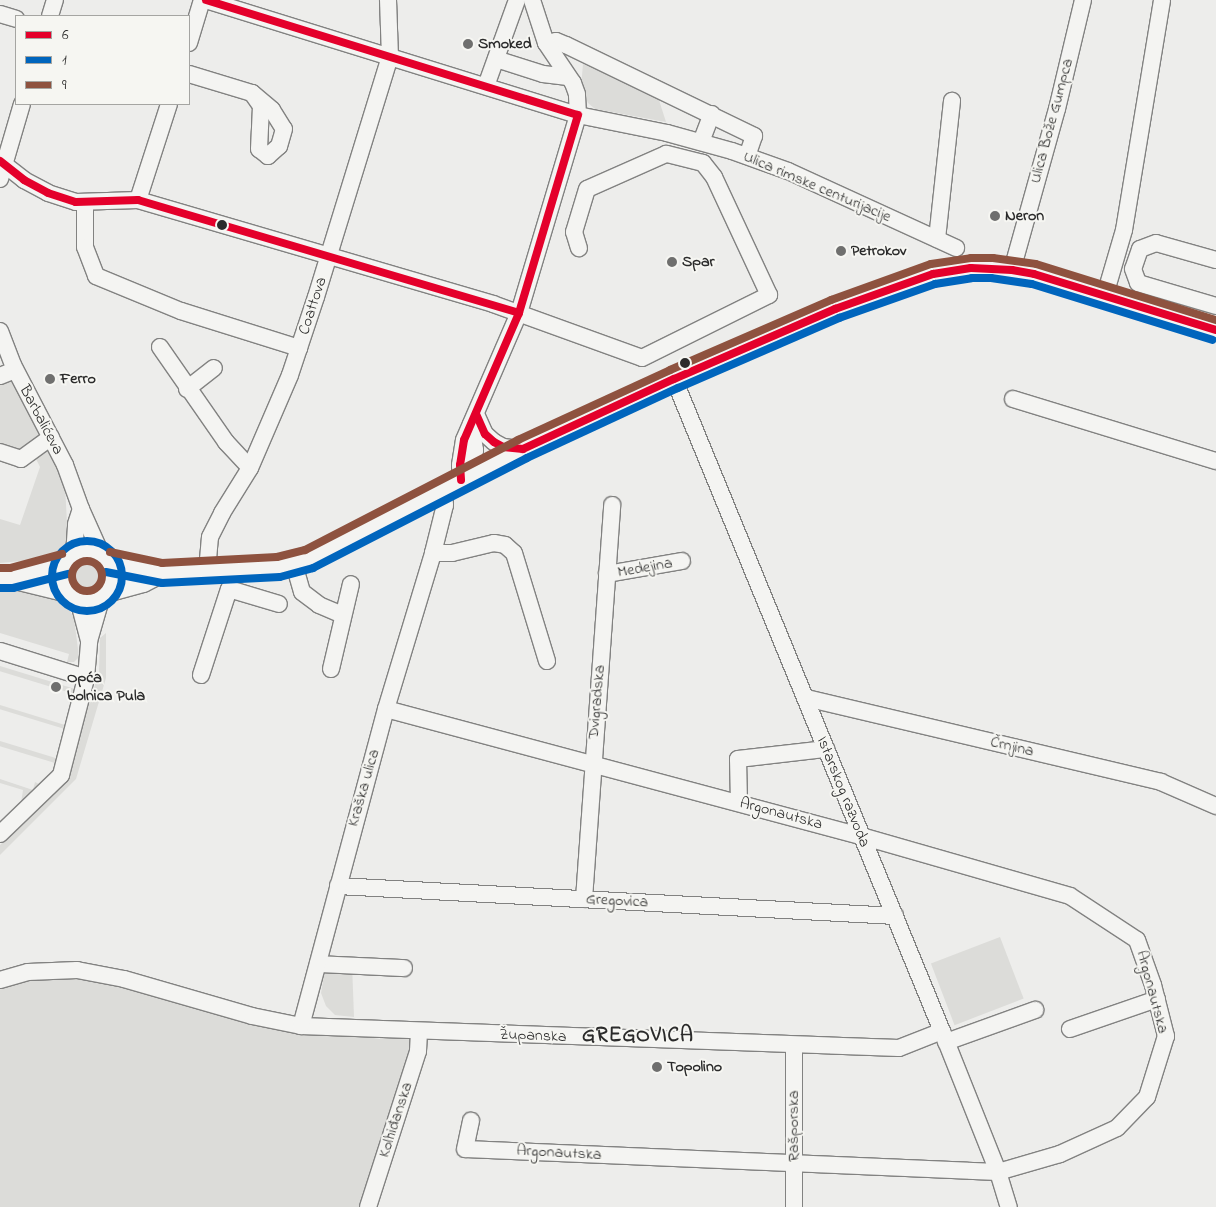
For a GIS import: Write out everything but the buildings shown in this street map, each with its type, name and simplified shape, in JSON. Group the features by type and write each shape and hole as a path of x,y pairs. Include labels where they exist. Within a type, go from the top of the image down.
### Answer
{"main road":[{"path":"6,578 69,560 88,552 105,559 161,573 233,570 294,564 309,560 523,449 674,379 835,309 933,274 971,268 1012,270 1106,295 1216,330"},
{"path":"104,594 112,578 105,559"},
{"path":"69,560 62,579 73,596"},
{"path":"6,578 95,600 104,594 143,582 161,573"}],"street":[{"path":"50,15 55,0"},
{"path":"190,40 204,0"},
{"name":"Ulica rimske centurijacije","path":"204,0 578,115 667,133 747,156 788,171 956,248"},
{"name":"Coattova","path":"207,571 207,550 210,537 222,513 250,468 290,375 299,348 390,57 388,0"},
{"path":"486,86 517,0"},
{"path":"523,449 503,447 494,442 485,434 474,419 519,313 578,115 577,94 546,43 532,0"},
{"name":"Ulica Bože Gumpca","path":"1012,270 1057,109 1083,0"},
{"path":"1106,295 1124,230 1162,0"},
{"path":"0,14 15,19"},
{"path":"546,43 556,42 566,45 712,114 754,136 747,156"},
{"path":"496,59 543,74 568,77"},
{"path":"190,74 252,93"},
{"path":"937,239 952,101"},
{"path":"0,179 2,162 22,105"},
{"path":"138,200 169,105"},
{"path":"701,142 712,114"},
{"path":"2,162 24,180 48,193 76,202 138,200 519,313 642,358 770,295 714,178 703,163 666,154 587,189 574,232 578,248"},
{"path":"85,202 85,247 96,276 181,311 299,348"},
{"path":"1216,260 1156,243 1140,249 1133,269 1138,283 1216,306"},
{"name":"Barbalićeva","path":"0,331 15,370 65,465 81,509 105,559"},
{"path":"160,347 226,442 250,468"},
{"path":"188,389 214,368"},
{"path":"0,376 15,370"},
{"name":"Istarskog razvoda","path":"674,379 944,1036 998,1172 1009,1207"},
{"path":"1013,399 1216,461"},
{"name":"Kraška ulica","path":"301,1026 386,709 433,553 445,505 474,450 474,419"},
{"path":"0,452 21,459 51,438"},
{"name":"Dvigradska","path":"584,899 592,764 612,505"},
{"path":"69,560 81,509"},
{"path":"433,553 452,553 494,542 505,545 514,553 547,661"},
{"name":"Medejina","path":"607,574 682,561"},
{"path":"294,564 302,592 319,605 343,615"},
{"path":"201,675 233,570"},
{"path":"331,669 351,584"},
{"path":"228,589 279,604"},
{"path":"0,834 60,775 86,678 89,642 104,594"},
{"path":"73,596 89,642"},
{"path":"0,651 86,678"},
{"name":"Črnjina","path":"806,698 1152,780 1191,793 1216,806"},
{"name":"Argonautska","path":"386,709 861,836 1070,896 1137,940 1157,999 1166,1036 1147,1097 1117,1128 1060,1154 998,1172 465,1149 471,1121"},
{"path":"739,803 738,759 826,749"},
{"name":"Gregovica","path":"338,886 895,916"},
{"path":"318,964 404,968"},
{"name":"Županska","path":"0,980 28,972 77,970 124,979 252,1016 301,1026 794,1046 900,1048 1035,1010"},
{"path":"1070,1029 1157,999"},
{"name":"Kolhiđanska","path":"368,1207 418,1051 419,1032"},
{"name":"Rašporska","path":"794,1046 794,1207"}],"shaded area":[{"path":"583,64 658,97 666,122 595,109 588,103 581,88"},
{"path":"18,379 49,437 28,453 0,443 0,384"},
{"path":"53,445 64,466 68,543 53,558 0,563 0,519 20,525 40,467 36,459"},
{"path":"90,560 101,564 105,575 101,586 90,590 79,586 75,575 79,564"},
{"path":"37,590 52,595 67,606 74,618 79,657 74,662 67,662 69,654 0,633 0,591"},
{"path":"106,633 106,678 76,779 0,855 0,845 66,779 99,672 100,638"},
{"path":"0,666 77,690 76,694 0,671"},
{"path":"0,705 65,725 64,729 0,709"},
{"path":"0,741 56,758 55,763 0,746"},
{"path":"0,779 33,790 35,782 40,787 21,803 23,790 0,783"},
{"path":"1000,937 1024,999 955,1025 931,964"},
{"path":"326,964 352,964 354,1017 335,1015 326,1006 321,993"},
{"path":"77,970 301,1026 380,1039 384,1030 419,1032 364,1207 0,1207 0,980"}],"transit line":[{"name":"6","path":"206,0 578,115 519,313 464,440 460,465 461,480"},
{"name":"6","path":"0,161 24,180 48,193 76,202 138,200 519,313"},
{"name":"9","path":"110,552 162,563 277,557 305,550 518,440 670,370 831,300 931,264 971,258 993,258 1036,264 1216,320"},
{"name":"6","path":"476,414 485,434 494,442 503,447 523,449 674,379 835,309 933,274 971,268 1012,270 1034,274 1216,330"},
{"name":"1","path":"106,572 162,583 280,577 313,568 527,458 678,388 839,318 935,284 972,278 991,278 1032,284 1213,340"},
{"name":"1","path":"87,541 106,547 116,557 122,576 116,595 106,605 87,611 68,605 58,595 52,576 58,557 68,547 87,541"},
{"name":"9","path":"0,568 10,568 62,554"},
{"name":"9","path":"87,561 97,566 102,576 97,586 87,591 77,586 72,576 77,566 87,561"},
{"name":"1","path":"0,588 13,588 68,574"}],"place":[{"name":"Smoked","path":"468,44"},
{"name":"Neron","path":"995,216"},
{"name":"Petrokov","path":"841,251"},
{"name":"Spar","path":"672,262"},
{"name":"Ferro","path":"50,379"},
{"name":"Opća bolnica Pula","path":"56,687"},
{"name":"Topolino","path":"657,1067"}],"district":[{"name":"GREGOVICA","path":"638,1036"}]}
